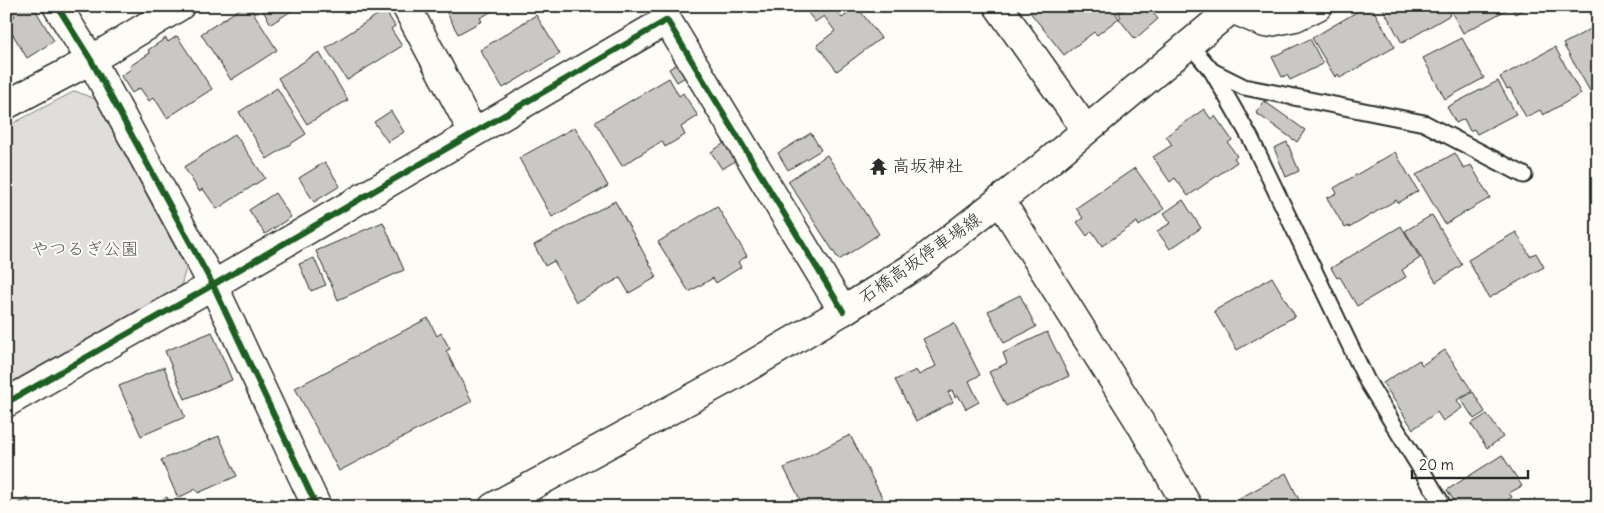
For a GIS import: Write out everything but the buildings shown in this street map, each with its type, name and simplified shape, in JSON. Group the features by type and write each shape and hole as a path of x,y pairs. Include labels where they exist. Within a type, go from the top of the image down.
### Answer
{"street":[{"path":"57,6 91,60 213,286 317,507"},
{"path":"6,105 91,60 180,6"},
{"path":"406,6 473,132"},
{"path":"998,6 1086,130"},
{"path":"1234,8 1265,23 1295,17 1318,6"},
{"name":"石橋高坂停車場線","path":"493,507 731,377 918,264 1000,200 1234,8"},
{"path":"6,403 213,286 667,20 843,311"},
{"path":"1000,200 1141,424 1188,507"}],"lane":[{"path":"1189,44 1212,70 1251,140 1367,381 1444,507"},
{"path":"1212,70 1244,87 1424,123 1524,175"}],"green space":[{"name":"やつるぎ公園","path":"75,91 95,99 186,268 181,286 6,385 6,127"}],"cycle path":[{"path":"57,6 91,60 213,285 317,507"},
{"path":"6,403 213,285 667,20 843,311"}],"place":[{"name":"高坂神社","path":"878,166"}]}
